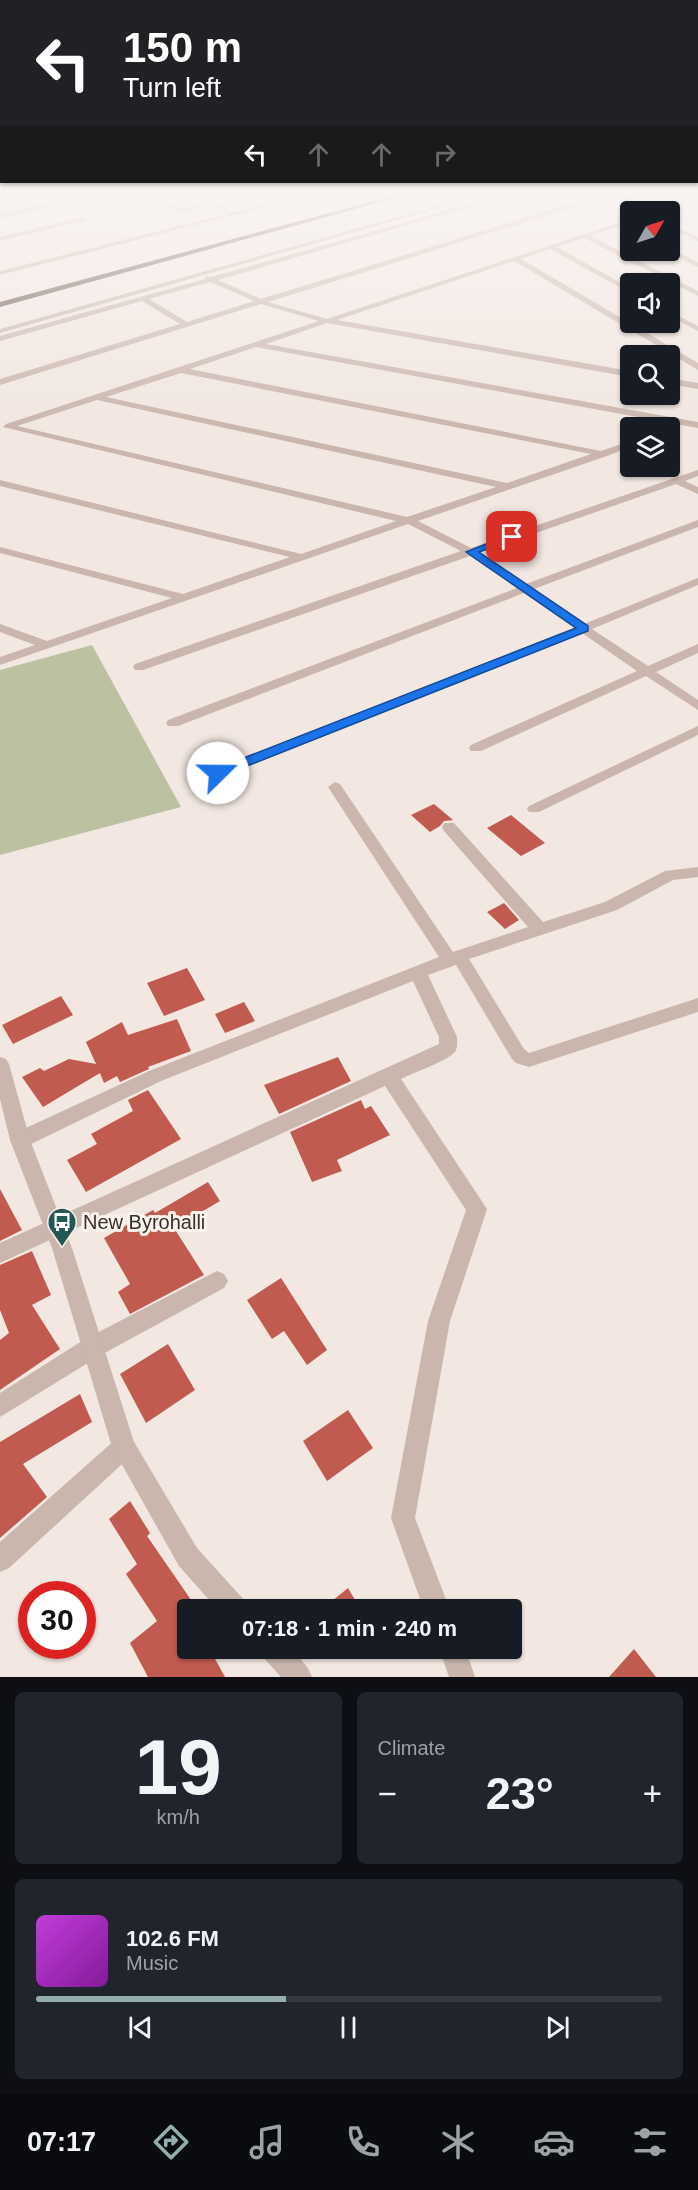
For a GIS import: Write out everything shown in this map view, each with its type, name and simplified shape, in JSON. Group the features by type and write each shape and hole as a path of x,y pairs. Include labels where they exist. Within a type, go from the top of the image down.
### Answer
{"highway":[{"path":"0,296 92,271"},
{"path":"0,305 124,271"}],"street":[{"path":"0,331 213,271"},
{"path":"0,339 242,271"},
{"path":"0,382 361,271"},
{"path":"4,428 478,271"},
{"path":"536,271 696,365"},
{"path":"595,271 620,285"},
{"path":"654,271 698,294"},
{"path":"200,275 262,302 327,321 620,372"},
{"path":"144,299 186,324"},
{"path":"680,319 698,329"},
{"path":"255,344 698,425"},
{"path":"178,369 604,454"},
{"path":"680,383 698,386"},
{"path":"95,397 512,487"},
{"path":"680,425 685,423"},
{"path":"4,428 410,521 471,552 698,706"},
{"path":"0,661 512,487 620,448"},
{"path":"140,667 698,473"},
{"path":"677,481 698,490"},
{"path":"0,483 302,558"},
{"path":"173,723 698,523"},
{"path":"0,550 185,598"},
{"path":"218,773 698,581"},
{"path":"0,628 48,645"},
{"path":"476,748 698,648"},
{"path":"534,808 698,730"},
{"path":"334,787 522,1058 529,1060 698,1005"},
{"path":"449,827 540,930"},
{"path":"20,1140 155,1077 454,958 611,906 670,875 698,872"},
{"path":"0,1253 448,1047 448,1037 418,973"},
{"path":"0,1064 6,1114 20,1140 53,1228 124,1447 188,1557 226,1599"},
{"path":"389,1076 477,1209 439,1321 403,1518 433,1599"},
{"path":"0,1406 93,1347 217,1281"},
{"path":"0,1559 124,1447"},
{"path":"282,1659 299,1677"},
{"path":"456,1659 462,1677"}],"green space":[{"path":"92,645 181,807 0,855 0,670"}],"building":[{"path":"434,804 453,820 444,821 430,832 411,815"},
{"path":"511,815 545,843 521,856 487,828"},
{"path":"504,903 519,920 505,929 487,912"},
{"path":"187,968 205,1000 164,1016 147,983"},
{"path":"61,996 73,1015 13,1044 2,1025"},
{"path":"244,1002 255,1021 225,1033 215,1014"},
{"path":"177,1019 191,1051 148,1067 149,1069 120,1082 117,1076 104,1083 100,1073 43,1107 22,1077 40,1068 44,1071 69,1059 96,1064 86,1042 122,1022 128,1035"},
{"path":"338,1057 351,1081 279,1114 264,1085"},
{"path":"148,1090 181,1139 86,1192 67,1160 97,1144 91,1134 133,1111 128,1100"},
{"path":"361,1100 365,1109 371,1106 390,1135 337,1160 342,1171 312,1182 290,1132"},
{"path":"208,1182 220,1201 174,1228 204,1275 130,1314 118,1292 130,1284 104,1238 153,1210 155,1213"},
{"path":"0,1189 22,1230 0,1241"},
{"path":"32,1251 51,1295 32,1305 60,1349 0,1390 0,1340 9,1333 0,1310 0,1265"},
{"path":"281,1278 327,1350 307,1365 284,1331 272,1339 247,1300"},
{"path":"168,1344 195,1390 146,1423 120,1374"},
{"path":"80,1394 92,1422 23,1464 47,1497 0,1538 0,1442"},
{"path":"348,1410 373,1448 327,1481 303,1441"},
{"path":"130,1501 150,1533 147,1536 190,1599 177,1599 177,1659 215,1659 225,1677 148,1677 130,1643 157,1621 126,1574 137,1564 109,1519"},
{"path":"348,1588 354,1599 334,1599"},
{"path":"634,1649 656,1677 609,1677"}],"place":[{"name":"New Byrohalli","path":"62,1248"}],"route":[{"path":"218,773 584,628 471,552 512,537"}]}
